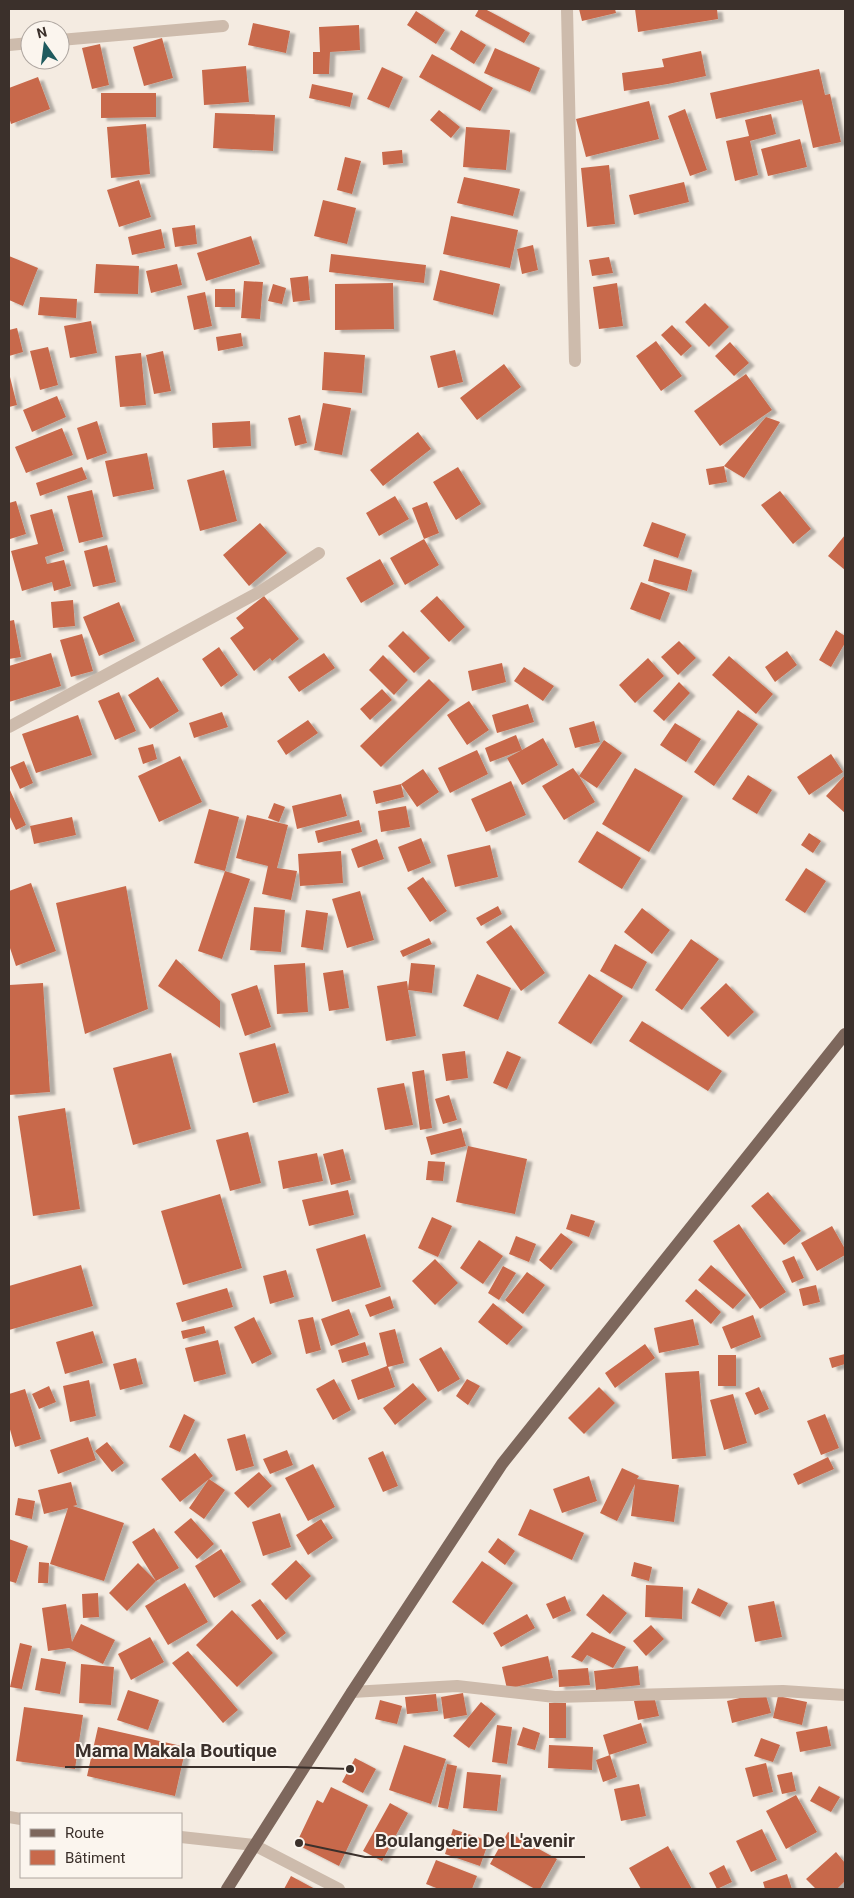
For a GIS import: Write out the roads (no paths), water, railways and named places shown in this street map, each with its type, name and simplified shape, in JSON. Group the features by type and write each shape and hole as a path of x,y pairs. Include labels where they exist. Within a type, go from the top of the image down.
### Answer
{"main road":[{"path":"227,1889 352,1692 502,1464 845,1034"}],"street":[{"path":"567,9 575,360"},
{"path":"70,39 223,26"},
{"path":"9,727 261,591 319,553"},
{"path":"352,1692 457,1686 555,1697 783,1691 845,1696"},
{"path":"182,1836 254,1845 339,1889"}],"place":[{"name":"Mama Makala Boutique","path":"350,1769"},
{"name":"Boulangerie De L'avenir","path":"299,1843"}]}
